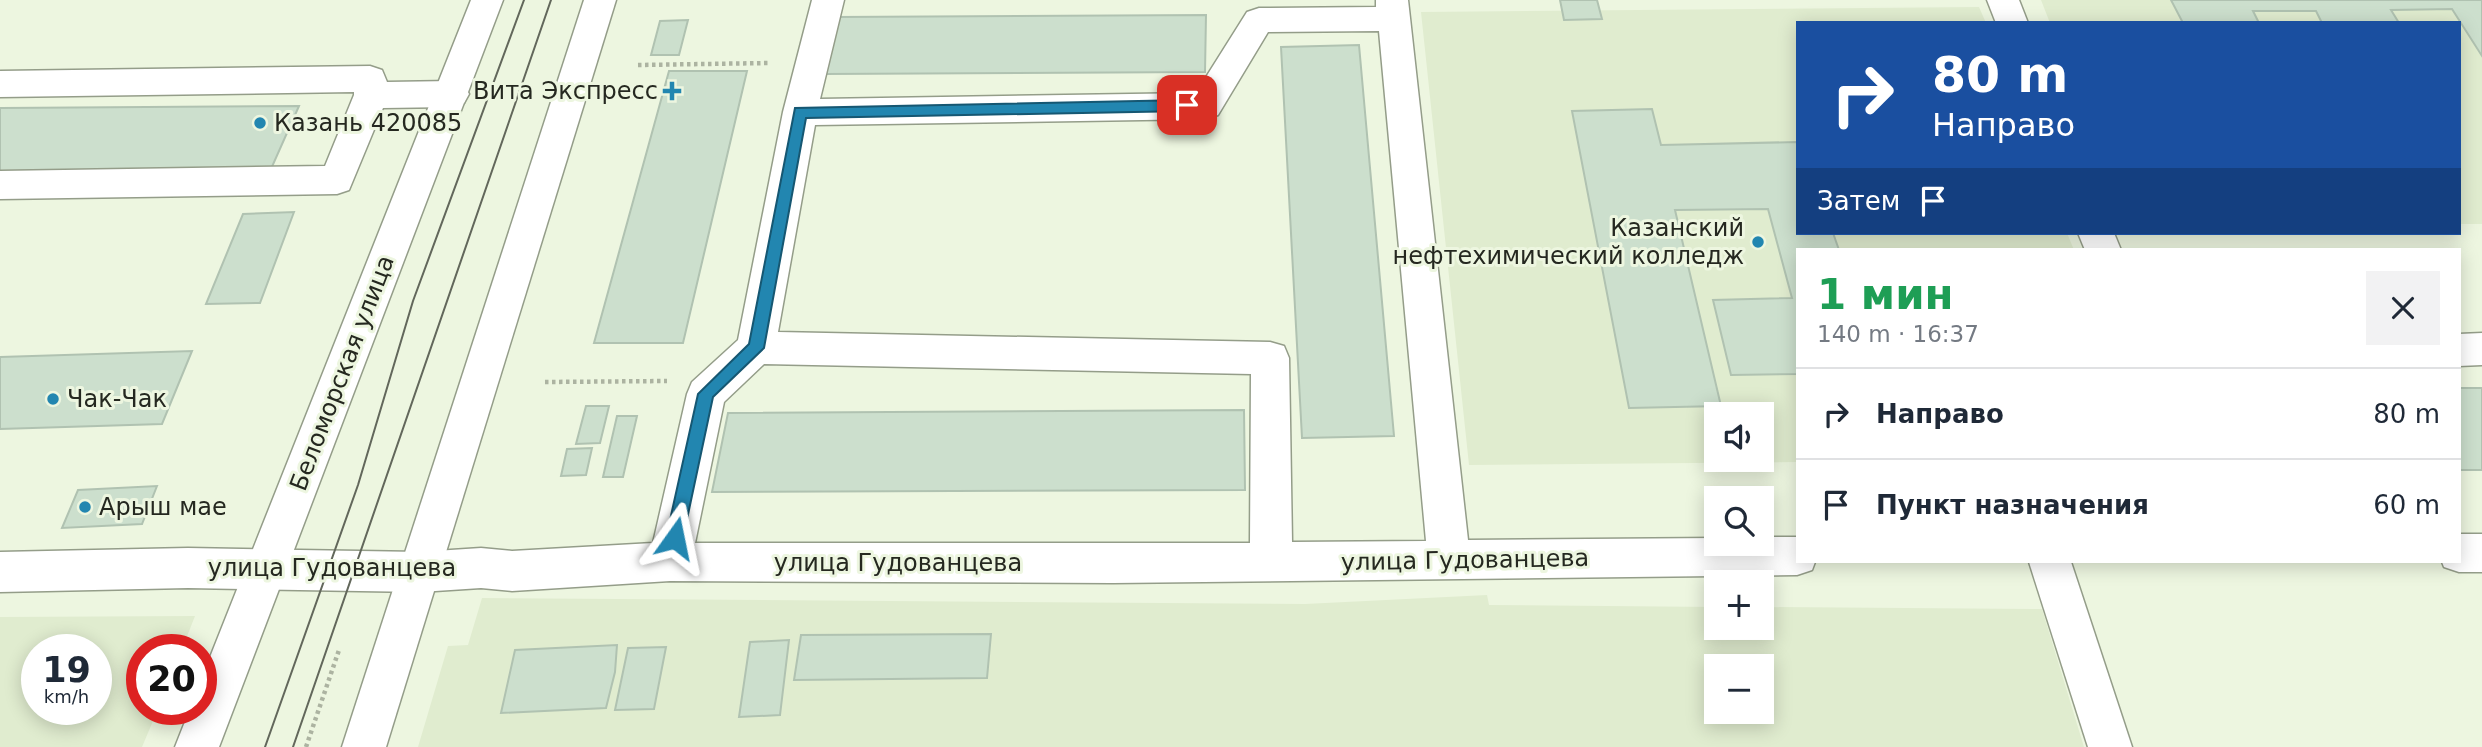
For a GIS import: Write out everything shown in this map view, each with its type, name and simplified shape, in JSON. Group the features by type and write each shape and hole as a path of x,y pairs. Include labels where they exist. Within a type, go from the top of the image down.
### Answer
{"street":[{"name":"Беломорская улица","path":"197,747 487,0"},
{"path":"364,747 600,0"},
{"path":"670,562 706,394 756,348 800,112 828,0"},
{"path":"2003,0 2011,21"},
{"path":"800,112 1206,106 1259,20 1393,10 1449,561"},
{"path":"0,84 370,79 371,95 337,180 0,186"},
{"path":"371,95 452,94"},
{"path":"756,348 1270,358 1271,563"},
{"path":"2461,350 2482,349"},
{"path":"2461,553 2482,553"},
{"name":"улица Гудованцева","path":"0,572 265,568 420,572 481,568 512,571 670,562 1271,563 1796,556"},
{"path":"2050,563 2110,747"}],"path":[{"path":"638,65 813,62"},
{"path":"545,382 719,381"},
{"path":"306,747 339,650"}],"shaded area":[{"path":"2041,0 2482,0 2482,224 2461,224 2461,21 2049,21"},
{"name":"Казанский нефтехимический колледж","path":"1979,7 1985,21 1796,21 1796,235 2068,235 2073,248 1796,248 1796,462 1774,462 1774,402 1704,402 1704,463 1469,465 1421,12"},
{"path":"1487,595 1489,605 1704,607 1704,640 1774,640 1774,607 2042,609 2084,747 418,747 448,646 468,645 482,598 1305,604"},
{"path":"195,616 188,634 126,634 126,725 151,725 142,747 0,747 0,617"}],"building":[{"path":"1560,0 1597,0 1602,19 1564,20"},
{"path":"2171,0 2482,0 2482,56 2452,9 2391,10 2398,21 2321,21 2316,11 2253,11 2258,21 2182,21"},
{"path":"1206,15 1205,72 825,74 836,17"},
{"path":"688,20 679,55 651,55 660,21"},
{"path":"1359,45 1394,436 1302,438 1281,47"},
{"path":"669,71 747,71 683,343 594,343"},
{"path":"299,106 271,169 0,171 0,108"},
{"path":"1652,109 1661,145 1796,142 1796,235 1834,235 1838,248 1796,248 1796,374 1731,375 1713,300 1792,298 1768,209 1675,210 1720,402 1704,402 1704,406 1629,408 1572,111"},
{"path":"294,212 260,303 206,304 243,214"},
{"path":"192,351 162,424 0,429 0,357"},
{"path":"2461,388 2482,388 2482,470 2461,470"},
{"path":"586,406 609,406 600,443 576,444"},
{"path":"1244,410 1245,490 712,492 728,413"},
{"path":"617,416 637,416 623,477 603,477"},
{"path":"592,448 586,475 561,476 567,449"},
{"path":"157,486 142,524 62,528 78,490"},
{"path":"991,634 987,678 794,680 801,635"},
{"path":"789,640 780,715 739,717 750,642"},
{"path":"617,645 615,672 606,708 501,713 515,650"},
{"path":"666,647 654,709 615,710 628,648"}],"tram line":[{"path":"265,747 358,485 413,301 524,0"},
{"path":"293,747 551,0"}],"place":[{"name":"Вита Экспресс","path":"672,91"},
{"name":"Казань 420085","path":"260,123"},
{"name":"Казанский нефтехимический колледж","path":"1758,242"},
{"name":"Чак-Чак","path":"53,399"},
{"name":"Арыш мае","path":"85,507"}],"route":[{"path":"675,538 706,394 756,348 800,112 1187,105"}]}
